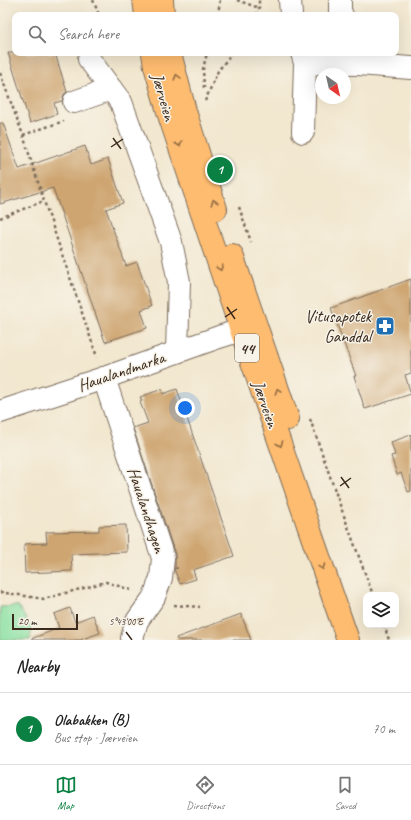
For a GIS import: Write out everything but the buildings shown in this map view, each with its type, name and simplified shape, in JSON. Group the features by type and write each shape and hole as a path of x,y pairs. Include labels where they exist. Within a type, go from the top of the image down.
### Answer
{"main road":[{"path":"144,0 146,12"},
{"path":"162,0 163,12"},
{"name":"Jærveien","path":"153,56 169,115 310,533 348,640"},
{"name":"Jærveien","path":"171,56 185,112 217,213 363,640"}],"street":[{"path":"290,0 291,12"},
{"path":"340,0 340,12"},
{"path":"303,132 303,58 359,58 411,68"},
{"path":"90,59 110,89 121,102 171,242 179,282 177,352"},
{"path":"74,102 110,89"},
{"name":"Haualandmarka","path":"0,412 104,378 241,330"},
{"name":"Haualandhagen","path":"104,378 163,558 161,578 154,597 137,621 132,638 133,640"}],"path":[{"path":"93,0 98,12"},
{"path":"218,12 220,0"},
{"path":"237,0 259,8"},
{"path":"257,12 259,0"},
{"path":"204,104 218,71 230,56"},
{"path":"0,73 23,135 104,378"},
{"path":"0,218 44,201"},
{"path":"0,592 44,599 106,582 154,597 169,604 200,607"},
{"path":"385,628 389,640"}],"green space":[{"path":"18,606 32,628 30,640 0,640 0,607"}],"place":[{"name":"Olabakken (B)","path":"220,170"},
{"name":"Vitusapotek Ganddal","path":"385,326"}]}
